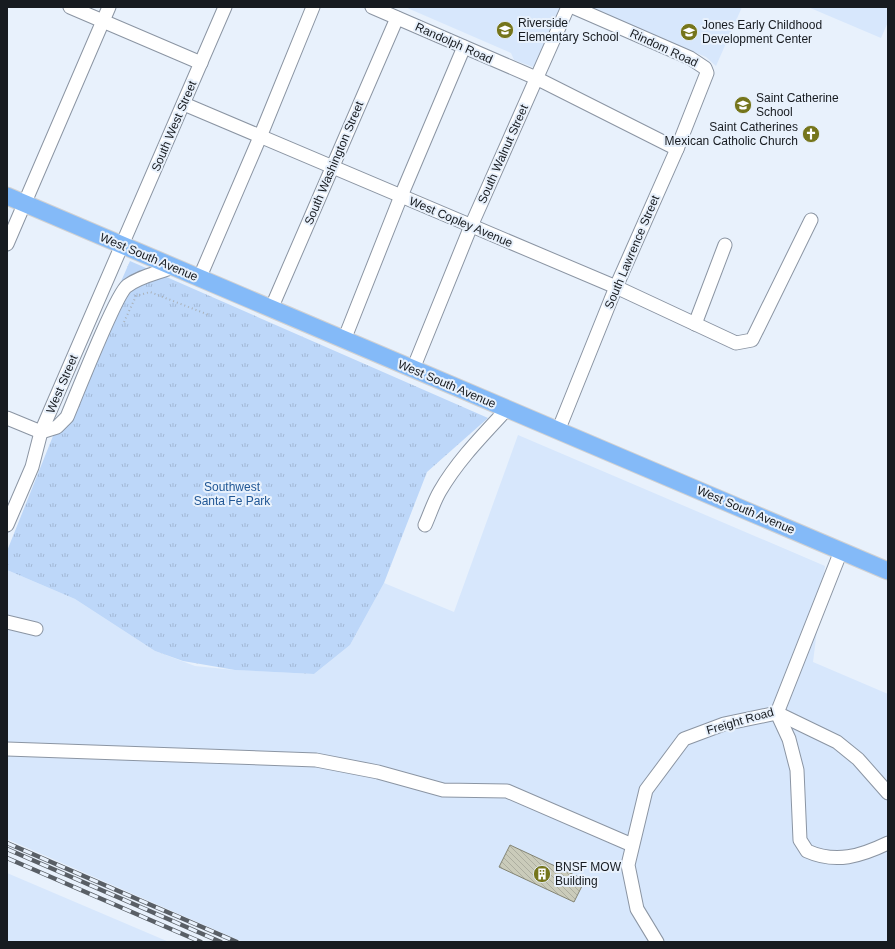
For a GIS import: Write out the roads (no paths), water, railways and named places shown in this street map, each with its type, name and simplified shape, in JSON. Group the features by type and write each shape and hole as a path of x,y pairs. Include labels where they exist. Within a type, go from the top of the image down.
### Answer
{"main road":[{"name":"West South Avenue","path":"7,196 888,571"}],"street":[{"path":"70,7 201,63"},
{"path":"7,244 110,7"},
{"name":"South West Street","path":"122,246 225,7"},
{"path":"199,278 260,137 313,7"},
{"name":"Randolph Road","path":"372,7 536,78 677,149"},
{"name":"South Walnut Street","path":"414,369 471,226 568,7"},
{"name":"Rindom Road","path":"573,7 690,58 705,68 707,74"},
{"name":"South Washington Street","path":"271,309 397,18"},
{"path":"344,340 401,196 464,47"},
{"name":"South Lawrence Street","path":"558,431 616,288 677,149 707,74"},
{"name":"West Copley Avenue","path":"184,104 616,288 736,343 752,340 811,220"},
{"path":"694,324 725,245"},
{"name":"West Street","path":"7,525 32,467 41,432 122,246"},
{"path":"7,418 41,432 56,427 66,417 112,311 125,287 137,280 172,267"},
{"path":"425,525 440,492 452,473 467,453 507,409"},
{"name":"Freight Road","path":"657,942 637,909 628,865 646,790 684,739 724,724 777,713 841,551"},
{"path":"7,622 36,629"},
{"path":"777,713 837,742 858,759 888,793"},
{"path":"777,713 789,739 797,770 800,840 807,851 831,859 861,855 888,843"},
{"path":"7,749 316,760 378,772 443,790 507,791 632,845"}],"railway":[{"path":"7,843 237,942"},
{"path":"7,849 221,942"},
{"path":"7,858 201,942"}],"place":[{"name":"Riverside Elementary School","path":"505,30"},
{"name":"Jones Early Childhood Development Center","path":"689,32"},
{"name":"Saint Catherine School","path":"743,105"},
{"name":"Saint Catherines Mexican Catholic Church","path":"811,134"},
{"name":"BNSF MOW Building","path":"542,874"}],"park label":[{"name":"Southwest Santa Fe Park","path":"232,494"}]}
